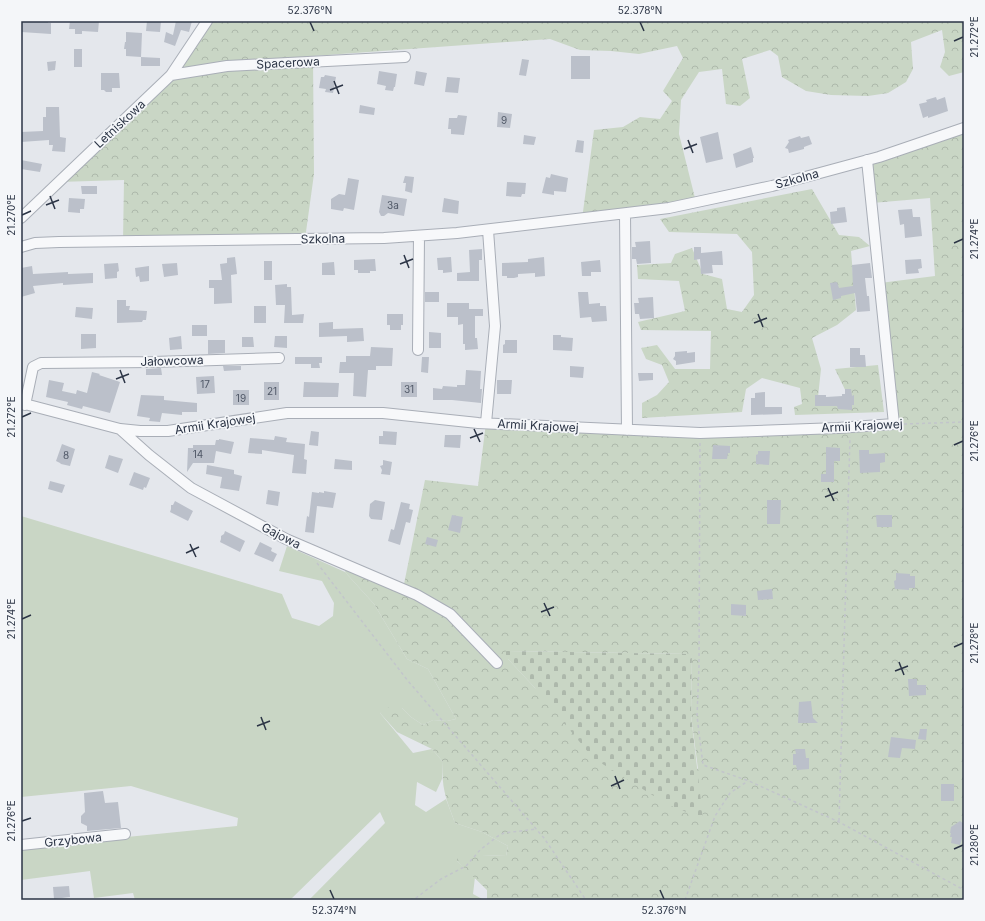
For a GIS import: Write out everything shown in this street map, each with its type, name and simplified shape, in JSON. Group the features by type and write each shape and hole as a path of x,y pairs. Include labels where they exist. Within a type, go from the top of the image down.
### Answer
{"street":[{"name":"Letniskowa","path":"21,218 171,75 207,21"},
{"name":"Spacerowa","path":"171,75 227,66 405,57"},
{"name":"Szkolna","path":"21,247 35,243 59,242 384,238 457,234 625,214 669,208 772,186 868,160 964,128"},
{"path":"868,160 894,424"},
{"path":"625,214 627,430"},
{"path":"486,423 495,326 488,230"},
{"path":"418,350 419,236"},
{"name":"Jałowcowa","path":"23,404 33,367 41,362 153,362 279,358"},
{"name":"Armii Krajowej","path":"23,404 120,429 140,431 168,431 287,414 383,413 486,423 700,433 894,424"},
{"name":"Gajowa","path":"120,429 149,455 191,488 286,539 417,595 450,614 497,663"},
{"name":"Grzybowa","path":"21,845 125,834"}],"path":[{"name":"Armii Krajowej","path":"894,424 964,422"},
{"path":"839,822 850,427"},
{"path":"700,433 699,658 697,716 703,765 749,781 839,822 964,890"},
{"path":"314,560 408,681 544,838 586,900"},
{"path":"686,900 715,816 730,793 749,781"},
{"path":"410,900 416,898 441,879 466,866 480,850 498,836 504,833 536,829"}],"green space":[{"path":"207,21 964,21 964,72 949,76 940,67 945,52 942,30 911,42 913,69 906,82 888,93 868,96 831,95 806,91 782,77 778,56 770,50 742,59 750,98 740,106 726,104 722,69 699,72 681,100 679,134 696,202 582,219 594,130 623,127 640,117 660,119 672,101 663,91 683,58 677,46 639,54 580,50 550,39 313,56 314,174 305,239 123,241 124,180 58,182 171,75"},
{"path":"964,128 964,900 487,900 487,890 457,861 458,854 506,856 508,846 482,832 455,823 445,793 443,762 432,749 397,732 380,713 389,707 402,708 411,717 423,725 433,720 447,721 456,719 428,669 407,659 374,604 345,572 348,565 403,589 425,480 478,486 486,423 700,433 894,424 880,283 935,276 930,198 872,203 867,160","holes":["506,651 692,654 691,715 698,769 535,688 508,659"]},
{"path":"812,189 839,235 859,237 870,246 851,251 856,310 837,325 812,338 821,369 818,397 850,400 835,369 878,365 884,412 795,415 794,407 802,404 800,388 762,378 746,389 742,412 642,418 642,403 657,395 669,382 662,365 646,359 641,348 657,345 675,369 710,369 711,331 641,330 638,322 685,311 679,281 638,279 637,265 671,263 675,254 692,248 703,274 722,279 727,309 742,312 754,295 752,252 737,234 669,232 660,219"},
{"path":"21,516 282,594 292,618 319,626 333,616 334,603 322,581 279,571 287,546 345,572 374,604 407,659 428,669 456,719 447,721 433,720 423,725 411,717 402,708 380,713 413,753 432,749 443,762 442,779 436,792 417,782 415,805 426,812 446,799 455,823 482,832 508,846 506,856 479,855 457,861 475,877 473,894 484,900 309,900 385,823 380,812 290,900 135,900 133,893 94,898 90,871 21,880 21,850 127,837 237,826 238,818 131,786 21,797"},
{"path":"506,651 692,654 691,715 703,819 665,803 593,758 535,688 508,659 502,658"}],"building":[{"path":"21,21 48,21 48,23 51,23 51,34 21,32"},
{"path":"70,21 99,21 98,32 82,31 82,34 75,34 75,29 69,29"},
{"path":"147,21 161,21 160,32 146,31"},
{"path":"176,21 192,21 189,32 181,30 175,46 164,42 166,32 173,35"},
{"path":"126,32 142,33 141,57 126,56 126,49 124,49"},
{"path":"74,49 82,49 82,67 74,67"},
{"path":"571,56 590,56 590,79 571,79"},
{"path":"141,57 160,58 160,66 141,66"},
{"path":"522,59 529,60 526,76 519,75"},
{"path":"56,61 55,70 48,71 47,62"},
{"path":"379,71 397,74 393,91 385,90 386,86 377,84"},
{"path":"416,71 427,73 424,86 414,84"},
{"path":"101,73 119,73 120,88 112,88 112,92 101,90"},
{"path":"325,75 336,77 333,93 325,92 326,89 319,88 321,77 324,77"},
{"path":"447,77 460,78 458,93 445,92"},
{"path":"936,97 937,100 945,97 948,111 928,118 928,116 923,118 919,104"},
{"path":"360,105 375,108 374,115 359,113"},
{"path":"46,107 59,107 60,137 66,138 65,152 52,151 53,145 49,145 49,140 21,142 21,132 43,131 43,117 46,117"},
{"path":"498,112 512,114 510,128 497,127"},
{"path":"458,115 467,116 464,135 451,134 451,129 448,129 449,118 457,118"},
{"path":"718,132 723,159 706,163 700,137"},
{"path":"524,135 536,137 534,145 523,144"},
{"path":"800,136 801,138 809,136 812,144 804,147 804,149 789,153 788,149 785,148 789,142 788,140"},
{"path":"577,140 584,141 583,153 575,152"},
{"path":"751,147 754,158 753,162 736,168 733,154"},
{"path":"21,160 42,164 40,172 21,169"},
{"path":"551,174 568,178 566,192 554,191 554,195 542,193 546,177 550,178"},
{"path":"405,176 414,177 412,193 405,191 406,183 403,183"},
{"path":"348,178 359,180 354,210 344,208 343,211 331,209 331,199 339,194 345,195"},
{"path":"507,182 526,183 525,194 522,194 521,197 506,196"},
{"path":"81,186 97,186 97,194 82,194"},
{"path":"382,195 407,199 404,216 388,213 381,216 379,212"},
{"path":"69,198 85,199 84,209 80,209 80,213 68,212"},
{"path":"444,198 459,201 458,214 442,212"},
{"path":"845,207 847,222 831,224 830,212 837,211 837,208"},
{"path":"912,209 913,217 920,217 922,236 905,238 904,224 900,225 898,210"},
{"path":"650,241 651,263 637,264 636,259 632,259 632,247 636,247 635,242"},
{"path":"694,247 701,247 701,253 722,251 723,265 712,265 713,273 701,274 700,259 694,260"},
{"path":"482,249 482,260 479,260 479,281 457,281 457,273 470,272 469,250"},
{"path":"235,257 237,274 231,275 232,303 214,304 214,288 209,288 209,280 222,280 220,264 227,263 227,258"},
{"path":"451,257 452,272 443,273 443,270 438,270 437,258"},
{"path":"544,257 545,276 535,277 535,273 518,274 518,277 514,278 502,276 502,263 528,262 528,259"},
{"path":"375,259 376,271 370,271 370,273 358,273 358,270 354,270 354,260"},
{"path":"921,259 922,268 918,269 919,273 906,274 905,260"},
{"path":"600,260 601,272 591,272 591,276 582,276 581,262"},
{"path":"264,261 272,261 272,280 264,280"},
{"path":"334,262 335,275 322,275 322,263"},
{"path":"118,263 119,271 117,272 117,278 105,279 104,264"},
{"path":"177,263 178,275 164,277 162,264"},
{"path":"870,263 872,278 865,278 867,296 869,296 870,311 857,312 855,293 841,296 841,298 833,300 830,283 837,282 839,288 853,286 852,265"},
{"path":"32,266 33,274 68,272 68,274 93,273 93,283 63,285 63,283 33,286 35,293 21,297 21,268"},
{"path":"149,266 149,281 140,282 139,276 136,277 135,268"},
{"path":"287,284 287,287 291,287 292,315 304,314 303,323 284,323 285,305 276,305 275,285"},
{"path":"425,292 439,292 439,302 425,302"},
{"path":"578,292 588,292 589,304 600,303 600,306 606,306 607,321 592,322 591,317 580,318"},
{"path":"653,297 654,318 640,319 639,314 635,314 634,303 639,303 638,298"},
{"path":"117,300 126,300 126,306 130,306 129,310 147,311 146,320 143,320 142,322 117,323"},
{"path":"447,303 469,303 469,309 483,309 483,316 475,316 475,338 477,338 478,349 465,350 465,344 463,344 463,324 458,325 458,317 447,317"},
{"path":"254,306 266,306 266,323 254,323"},
{"path":"76,307 93,308 92,319 75,317"},
{"path":"387,314 403,314 403,325 401,325 401,330 390,330 390,325 387,325"},
{"path":"333,322 333,329 363,328 364,341 347,342 347,336 319,337 319,323"},
{"path":"192,325 207,325 207,336 192,336"},
{"path":"429,332 441,333 441,348 429,348"},
{"path":"81,334 96,334 96,348 81,349"},
{"path":"553,335 573,338 572,351 553,350"},
{"path":"181,336 182,349 170,350 169,338"},
{"path":"275,336 287,336 287,348 274,347"},
{"path":"242,337 253,337 254,347 242,347"},
{"path":"208,340 225,340 225,353 208,354"},
{"path":"505,340 517,340 517,353 503,353 503,345 505,344"},
{"path":"371,347 393,348 392,366 376,366 376,370 368,370 366,397 353,396 354,373 339,373 340,362 346,362 346,356 370,356"},
{"path":"850,348 860,348 860,355 865,355 866,367 850,367"},
{"path":"687,351 687,353 695,352 695,362 676,365 676,361 673,359 675,352"},
{"path":"295,357 322,357 322,363 319,363 320,368 311,368 311,364 295,364"},
{"path":"422,357 429,357 428,373 421,372"},
{"path":"223,366 241,366 241,370 224,371"},
{"path":"570,366 584,367 583,378 570,377"},
{"path":"161,368 162,375 146,375 146,369"},
{"path":"466,370 481,371 481,403 433,400 433,388 442,389 443,386 457,387 457,385 465,385"},
{"path":"92,372 120,382 110,413 83,406 82,409 67,405 68,402 46,397 49,380 64,383 62,391 76,394 77,390 87,393"},
{"path":"638,373 653,373 653,380 639,381"},
{"path":"214,376 215,393 197,394 196,377"},
{"path":"497,380 512,380 511,394 497,394"},
{"path":"264,382 279,382 279,400 264,400"},
{"path":"304,382 339,383 338,397 303,397"},
{"path":"401,382 417,382 417,397 401,397"},
{"path":"845,389 851,389 852,396 854,395 854,405 852,405 852,410 838,409 837,406 815,406 815,395 826,395 826,397 842,396 842,394 845,394"},
{"path":"233,390 249,390 249,405 233,405"},
{"path":"765,392 765,407 782,407 782,414 751,415 751,398 755,398 755,393"},
{"path":"141,395 164,396 164,400 197,403 197,412 182,412 182,415 162,413 160,422 149,421 150,418 137,416"},
{"path":"311,431 319,432 318,446 309,445"},
{"path":"383,431 397,432 396,445 379,444 379,436 383,436"},
{"path":"445,435 461,435 460,448 444,447"},
{"path":"275,436 287,438 286,442 305,444 304,459 307,460 306,474 292,473 294,455 262,450 262,454 248,453 250,438 274,440"},
{"path":"219,439 234,442 231,454 216,451 214,463 193,463 187,472 188,448 193,448 193,445 215,445 216,440"},
{"path":"62,444 75,449 70,466 56,461"},
{"path":"713,445 730,446 730,453 728,453 727,459 712,459"},
{"path":"826,447 840,448 840,461 834,461 834,482 821,482 821,474 826,474"},
{"path":"859,450 869,450 869,454 885,453 885,462 880,463 880,472 860,473"},
{"path":"758,451 770,451 769,465 756,464 756,455 758,454"},
{"path":"109,455 123,459 118,473 105,468"},
{"path":"335,459 352,461 352,470 334,469"},
{"path":"383,460 392,462 390,475 381,474 382,470 380,466 383,465"},
{"path":"207,465 234,470 234,474 242,476 239,491 220,488 222,477 206,474"},
{"path":"134,472 150,478 146,488 144,487 143,490 129,485"},
{"path":"50,481 65,485 62,493 48,489"},
{"path":"268,490 280,492 278,506 266,504"},
{"path":"324,491 336,493 333,508 317,506 314,533 305,532 307,516 309,517 312,492 324,493"},
{"path":"375,500 385,502 382,520 371,519 369,516 370,504"},
{"path":"767,500 781,500 780,524 767,524"},
{"path":"175,501 193,511 188,521 170,512 171,505 173,505"},
{"path":"401,502 410,504 409,509 413,510 410,523 406,522 400,545 388,541 391,529 394,530"},
{"path":"452,515 463,517 460,533 448,530"},
{"path":"876,515 892,515 892,527 877,527"},
{"path":"225,531 245,541 240,552 220,542 221,536"},
{"path":"427,537 438,540 436,547 425,544"},
{"path":"260,542 272,548 271,551 277,554 273,562 254,554"},
{"path":"896,573 915,576 915,588 909,588 909,590 895,589 894,581 896,580"},
{"path":"772,589 773,599 758,600 757,591"},
{"path":"731,604 746,605 746,616 731,615"},
{"path":"908,679 917,679 917,685 926,685 926,695 909,696"},
{"path":"811,701 813,718 818,723 798,723 799,702"},
{"path":"920,729 927,729 926,740 918,739"},
{"path":"891,737 916,740 915,749 902,748 900,758 888,757"},
{"path":"795,749 805,749 806,758 809,758 809,769 797,770 796,765 793,765 793,754 796,754"},
{"path":"941,784 954,784 954,801 941,801"},
{"path":"103,791 105,803 118,802 121,828 87,831 87,826 81,823 81,816 85,812 84,793"},
{"path":"960,821 964,824 964,833 960,845 951,843 952,837 950,837 950,833 951,827"},
{"path":"69,886 70,897 54,899 53,887"}]}
